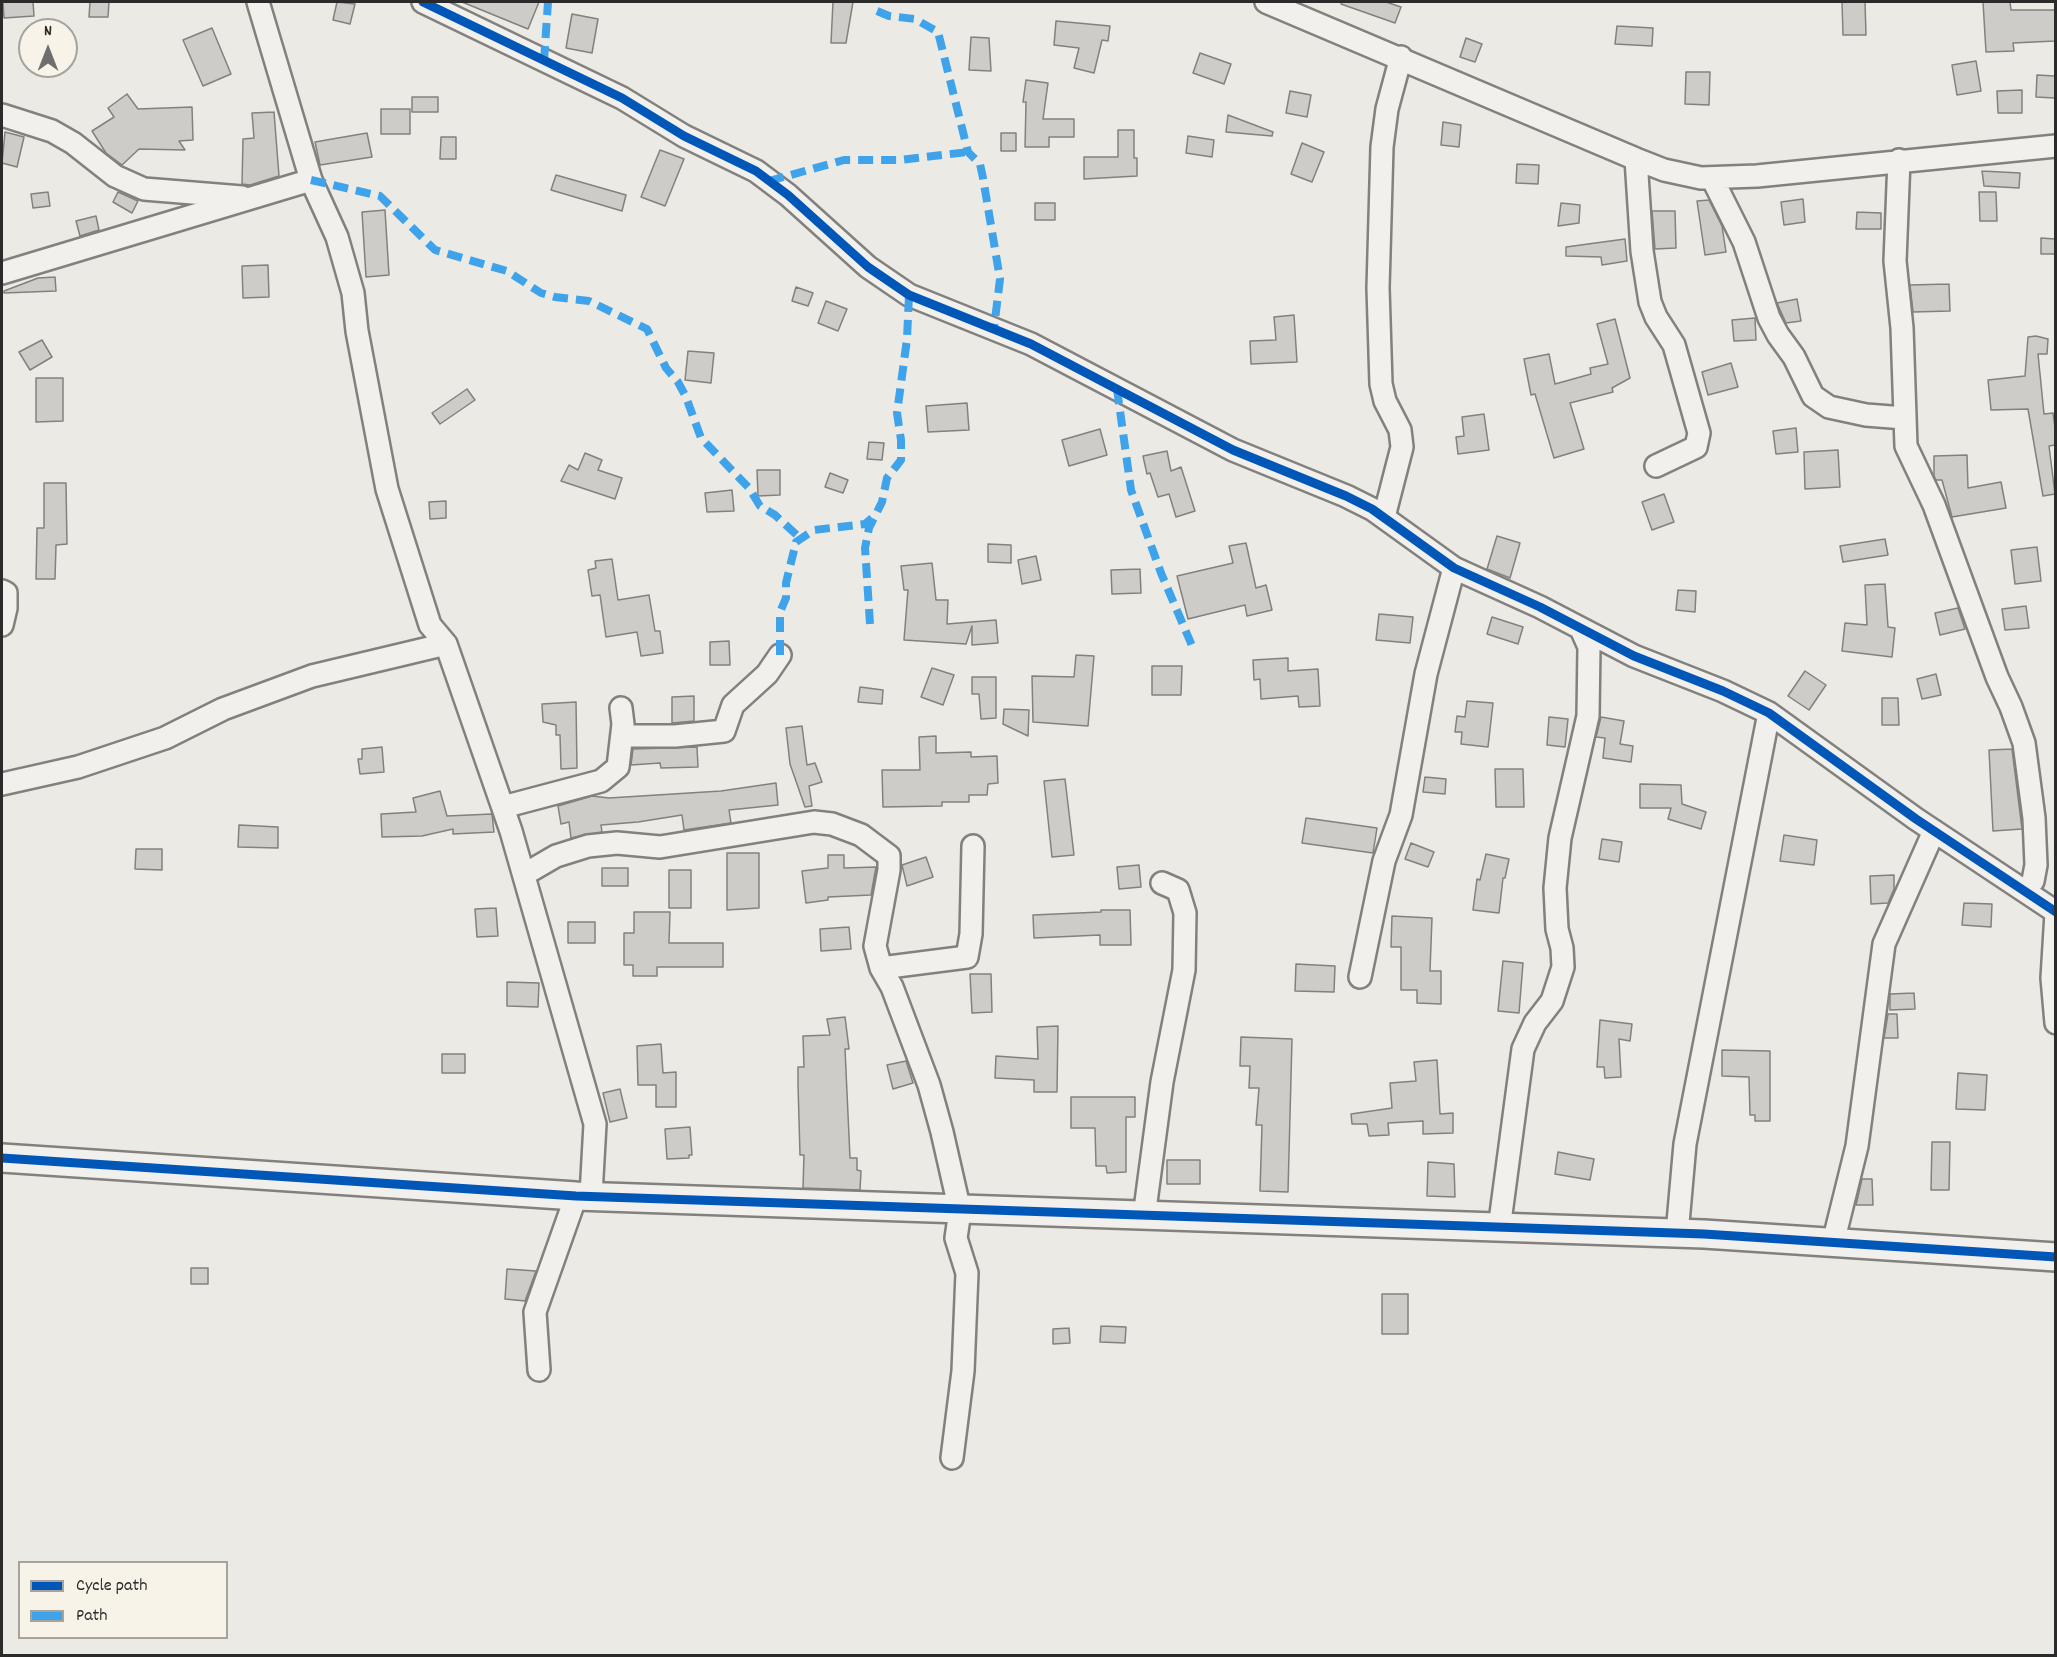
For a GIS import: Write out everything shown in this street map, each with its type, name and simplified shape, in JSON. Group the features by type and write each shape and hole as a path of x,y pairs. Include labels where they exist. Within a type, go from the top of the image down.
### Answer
{"street":[{"path":"258,2 311,180 337,237 353,293 357,331 387,489 430,625 446,644 525,874 595,1124 584,1196 535,1312 539,1370"},
{"path":"423,2 622,98 684,136 756,171 788,195 868,267 909,294 1031,344 1233,450 1346,496 1384,517 1422,547 1454,568 1634,656 1723,691 1769,713 1934,831 2055,912 2052,968 2055,1023"},
{"path":"1266,2 1401,57 1636,159 1664,170 1701,178 1757,176 2055,146"},
{"path":"1384,517 1402,447 1400,430 1385,401 1381,384 1378,298 1382,147 1387,109 1401,57"},
{"path":"2,115 52,131 73,143 114,176 144,189 255,198"},
{"path":"1636,159 1642,251 1650,302 1656,318 1674,345 1699,433 1696,447 1656,466"},
{"path":"1899,160 1896,261 1902,328 1906,446 1934,505 1993,667 2012,707 2024,743 2034,818 2036,865 2033,881 2025,891"},
{"path":"1712,178 1744,242 1769,318 1794,357 1813,396 1829,407 1866,415 1904,418"},
{"path":"2,273 311,180"},
{"path":"1360,977 1384,861 1401,815 1426,674 1454,568"},
{"path":"2,591 6,593 6,608 2,625"},
{"path":"1499,1229 1523,1049 1535,1023 1552,1001 1563,967 1562,948 1557,928 1555,888 1560,838 1588,716 1589,647 1581,629"},
{"path":"2,784 78,767 165,738 223,709 312,676 446,644"},
{"path":"622,736 675,736 724,731 733,705 767,674 780,655"},
{"path":"503,807 601,781 618,767 622,736 621,708"},
{"path":"1677,1234 1685,1144 1769,713"},
{"path":"525,874 556,856 588,846 617,843 660,847 791,825 832,824 861,835 889,856 889,870 875,946 881,968 892,987 929,1085 960,1211 956,1238 967,1273 963,1371 952,1458"},
{"path":"1833,1243 1857,1146 1884,944 1934,831"},
{"path":"881,968 967,957 971,934 973,846"},
{"path":"1144,1217 1162,1082 1184,970 1185,913 1178,890 1162,883"},
{"path":"2,1158 584,1196 960,1211 1677,1234 2055,1257"}],"building":[{"path":"3,2 33,2 34,16 4,18"},
{"path":"90,2 109,2 108,17 89,17"},
{"path":"337,2 355,4 350,24 333,20"},
{"path":"462,2 539,2 528,29"},
{"path":"833,2 853,2 846,43 831,43"},
{"path":"1342,2 1386,2 1401,7 1395,23 1341,4"},
{"path":"1842,2 1865,2 1866,35 1843,35"},
{"path":"1983,2 2010,2 2011,10 2055,10 2055,41 2013,43 2014,51 1986,52"},
{"path":"572,14 598,19 592,53 566,48"},
{"path":"1056,21 1110,26 1108,41 1102,40 1094,73 1074,68 1079,48 1054,45"},
{"path":"1617,26 1653,28 1652,46 1615,44"},
{"path":"212,28 231,74 203,86 183,40"},
{"path":"971,37 989,38 991,71 969,70"},
{"path":"1466,38 1482,44 1475,62 1460,57"},
{"path":"1200,53 1231,64 1224,84 1193,73"},
{"path":"1976,61 1981,91 1957,95 1952,65"},
{"path":"1686,72 1710,72 1709,105 1685,104"},
{"path":"2037,75 2055,76 2055,98 2036,97"},
{"path":"1026,80 1048,83 1043,119 1074,119 1074,137 1049,137 1049,147 1025,147 1026,102 1023,102"},
{"path":"2022,90 2022,113 1998,113 1997,91"},
{"path":"1290,91 1311,95 1307,117 1286,113"},
{"path":"127,94 138,109 192,107 193,140 179,141 185,150 139,149 122,165 106,153 92,131 114,117 108,108"},
{"path":"412,97 438,97 438,112 412,112"},
{"path":"381,109 410,109 410,134 381,134"},
{"path":"274,112 279,176 250,185 242,184 243,139 254,138 252,113"},
{"path":"1228,115 1273,132 1272,136 1226,132"},
{"path":"1443,122 1461,125 1459,147 1441,145"},
{"path":"1118,130 1134,130 1134,158 1137,158 1137,176 1084,179 1084,157 1118,157"},
{"path":"5,132 24,137 17,167 2,163"},
{"path":"367,133 372,157 320,165 315,142"},
{"path":"1001,133 1016,133 1016,151 1001,151"},
{"path":"1188,136 1214,140 1212,157 1186,153"},
{"path":"441,137 456,137 456,159 440,159"},
{"path":"1302,143 1324,152 1312,182 1291,174"},
{"path":"660,150 684,159 665,206 641,197"},
{"path":"1517,164 1539,165 1538,184 1516,183"},
{"path":"1982,171 2020,173 2019,188 1984,186"},
{"path":"556,175 626,195 622,211 551,190"},
{"path":"48,192 50,206 33,208 31,194"},
{"path":"118,192 138,201 132,213 113,202"},
{"path":"1979,192 1996,192 1997,221 1980,221"},
{"path":"1803,199 1805,222 1784,225 1781,202"},
{"path":"1709,200 1722,226 1726,252 1705,255 1697,201"},
{"path":"1035,203 1055,203 1055,220 1035,220"},
{"path":"1561,203 1580,205 1579,223 1558,226"},
{"path":"385,210 389,275 366,277 362,212"},
{"path":"1652,211 1675,211 1676,248 1655,249"},
{"path":"1857,212 1881,213 1881,229 1856,229"},
{"path":"96,216 99,230 80,236 76,221"},
{"path":"2041,238 2055,239 2055,254 2041,254"},
{"path":"1625,239 1627,261 1602,265 1601,257 1566,256 1566,247"},
{"path":"268,265 269,297 243,298 242,266"},
{"path":"55,277 56,291 4,293 4,291 38,278"},
{"path":"1949,284 1950,311 1913,312 1910,285"},
{"path":"796,287 813,293 808,306 792,301"},
{"path":"1797,299 1801,321 1786,323 1777,303"},
{"path":"826,301 847,309 838,331 818,323"},
{"path":"1294,315 1297,362 1251,364 1250,341 1276,340 1274,317"},
{"path":"1755,318 1756,340 1734,341 1732,320"},
{"path":"1615,319 1630,378 1612,388 1613,392 1570,403 1584,449 1554,458 1535,394 1531,395 1524,359 1549,354 1555,384 1591,374 1590,368 1608,364 1597,324"},
{"path":"2028,337 2048,339 2047,354 2038,354 2044,414 2053,413 2055,428 2055,445 2049,446 2055,494 2043,496 2028,409 1991,410 1988,380 2025,376"},
{"path":"42,340 52,357 30,370 19,352"},
{"path":"688,351 714,353 711,383 685,380"},
{"path":"1731,363 1738,387 1708,395 1702,372"},
{"path":"36,378 63,378 63,421 36,422"},
{"path":"467,389 475,400 440,424 432,413"},
{"path":"967,403 969,430 928,432 926,406"},
{"path":"1484,414 1489,450 1458,454 1456,437 1464,436 1462,417"},
{"path":"1796,428 1798,452 1776,454 1773,431"},
{"path":"1100,429 1107,455 1069,466 1062,440"},
{"path":"869,442 884,443 882,460 867,459"},
{"path":"1838,450 1840,487 1805,489 1804,452"},
{"path":"1167,451 1171,471 1181,467 1195,511 1176,517 1169,494 1158,497 1150,473 1147,474 1143,456"},
{"path":"585,453 602,460 598,470 622,478 615,499 561,481 569,465 578,470"},
{"path":"1967,455 1968,488 2001,482 2006,508 1952,517 1942,480 1936,480 1934,476 1934,456"},
{"path":"757,470 780,470 780,495 758,496"},
{"path":"830,473 848,480 843,493 825,487"},
{"path":"44,483 66,483 67,544 56,545 55,579 36,579 37,528 44,528"},
{"path":"732,490 734,511 707,512 705,493"},
{"path":"1664,494 1674,522 1652,530 1642,502"},
{"path":"446,501 446,518 430,519 429,502"},
{"path":"1497,536 1520,543 1510,578 1487,569"},
{"path":"1885,539 1888,555 1843,562 1840,546"},
{"path":"1246,543 1256,588 1266,585 1272,610 1247,616 1245,605 1188,619 1177,576 1233,563 1229,546"},
{"path":"988,544 1011,545 1011,563 988,562"},
{"path":"2037,547 2041,581 2015,584 2011,550"},
{"path":"1036,556 1041,580 1022,584 1018,560"},
{"path":"612,559 618,600 649,595 655,631 660,631 663,653 641,656 637,632 606,637 600,595 592,596 588,570 596,568 595,561"},
{"path":"932,563 936,600 948,600 947,624 996,620 998,643 972,645 972,626 966,644 904,640 908,590 904,590 901,566"},
{"path":"1140,569 1141,593 1112,594 1111,570"},
{"path":"1885,584 1888,627 1895,628 1892,657 1842,651 1845,623 1867,625 1865,585"},
{"path":"1678,590 1696,591 1695,612 1676,610"},
{"path":"2026,606 2029,628 2005,630 2002,609"},
{"path":"1958,608 1965,629 1940,635 1935,613"},
{"path":"1379,614 1413,617 1410,643 1376,640"},
{"path":"1492,617 1523,627 1518,644 1487,634"},
{"path":"729,641 730,665 710,665 710,642"},
{"path":"1076,655 1094,656 1088,726 1033,722 1032,676 1074,677"},
{"path":"1288,658 1288,671 1318,669 1320,706 1299,707 1298,696 1261,699 1260,679 1254,680 1253,660"},
{"path":"1152,666 1182,666 1181,695 1152,695"},
{"path":"932,668 954,675 943,705 921,697"},
{"path":"1805,671 1826,685 1809,710 1788,696"},
{"path":"1936,674 1941,695 1922,699 1917,679"},
{"path":"972,677 996,677 996,718 981,719 979,694 972,694"},
{"path":"860,687 883,690 882,704 858,702"},
{"path":"694,696 694,721 672,723 672,697"},
{"path":"1882,698 1898,698 1899,725 1882,725"},
{"path":"1467,701 1493,703 1488,747 1461,744 1462,732 1455,732 1457,716 1465,717"},
{"path":"576,702 577,768 561,769 560,735 556,735 556,725 543,722 542,704"},
{"path":"1004,709 1029,710 1028,736 1003,724"},
{"path":"1549,717 1568,719 1565,747 1547,745"},
{"path":"1601,717 1624,721 1620,744 1633,746 1631,762 1603,758 1605,738 1596,737"},
{"path":"802,726 807,765 815,763 822,782 809,786 812,806 805,807 790,764 786,728"},
{"path":"936,736 936,753 971,752 971,757 997,756 998,783 988,784 987,795 969,795 969,802 942,802 942,806 883,807 882,770 920,770 919,737"},
{"path":"382,747 384,772 360,774 358,759 362,759 362,749"},
{"path":"697,747 698,767 661,768 660,763 631,765 633,749"},
{"path":"2012,749 2022,829 1993,831 1989,750"},
{"path":"1495,769 1523,769 1524,807 1496,807"},
{"path":"1425,777 1446,779 1445,794 1423,792"},
{"path":"1065,779 1074,855 1052,857 1044,781"},
{"path":"776,783 778,805 729,810 731,823 684,830 682,815 601,825 602,832 571,838 569,822 561,824 558,806 592,796 609,798 721,791"},
{"path":"1640,784 1681,785 1682,804 1706,812 1701,829 1668,819 1671,808 1640,808"},
{"path":"440,791 447,816 492,814 494,832 453,834 453,829 422,836 382,837 381,814 416,812 413,798"},
{"path":"1306,818 1377,828 1373,853 1302,843"},
{"path":"239,825 278,827 278,848 238,847"},
{"path":"1784,835 1817,840 1814,865 1780,861"},
{"path":"1602,839 1622,842 1619,862 1599,859"},
{"path":"1411,843 1434,852 1428,867 1405,859"},
{"path":"136,849 162,849 162,870 135,869"},
{"path":"727,853 759,853 759,908 727,910"},
{"path":"1486,854 1509,859 1505,878 1503,878 1499,913 1473,910 1477,879 1480,880"},
{"path":"828,855 844,855 844,868 876,867 871,895 828,897 828,900 806,903 802,871 828,868"},
{"path":"926,857 933,877 907,886 902,865"},
{"path":"1139,865 1141,887 1119,889 1117,867"},
{"path":"602,868 628,868 628,886 602,886"},
{"path":"669,870 691,870 691,908 669,908"},
{"path":"1894,875 1894,889 1888,903 1871,904 1870,876"},
{"path":"1964,903 1992,904 1991,927 1962,925"},
{"path":"496,908 498,936 477,937 475,909"},
{"path":"1101,910 1130,910 1131,945 1100,945 1100,935 1034,938 1033,915 1101,912"},
{"path":"634,912 670,912 669,943 723,943 723,967 657,967 657,976 633,976 633,965 624,965 624,933 634,933"},
{"path":"1392,916 1432,918 1430,971 1441,971 1441,1004 1417,1003 1417,990 1401,990 1401,947 1391,947"},
{"path":"568,922 595,922 595,943 568,943"},
{"path":"849,927 851,949 821,951 820,929"},
{"path":"1503,961 1523,963 1519,1013 1498,1011"},
{"path":"1296,964 1335,966 1334,992 1295,991"},
{"path":"970,974 991,974 992,1012 972,1013"},
{"path":"507,982 539,983 538,1007 507,1006"},
{"path":"1914,993 1915,1009 1890,1010 1890,994"},
{"path":"1888,1014 1897,1014 1898,1038 1884,1038"},
{"path":"845,1017 849,1049 845,1049 850,1158 857,1158 857,1170 861,1171 860,1190 803,1188 804,1155 800,1155 798,1067 804,1067 803,1036 830,1035 827,1019"},
{"path":"1600,1020 1632,1024 1630,1041 1619,1039 1621,1077 1605,1078 1604,1067 1597,1067"},
{"path":"1058,1026 1057,1092 1034,1092 1034,1080 995,1078 996,1056 1038,1059 1037,1027"},
{"path":"1241,1037 1292,1039 1288,1192 1260,1191 1262,1125 1256,1125 1259,1088 1249,1088 1250,1066 1240,1066"},
{"path":"661,1044 663,1073 676,1072 676,1107 656,1107 656,1085 638,1085 637,1046"},
{"path":"1722,1050 1770,1051 1770,1121 1755,1121 1755,1115 1750,1115 1749,1077 1722,1076"},
{"path":"442,1054 465,1054 465,1073 442,1073"},
{"path":"1437,1060 1440,1114 1453,1113 1453,1133 1423,1134 1423,1121 1388,1123 1389,1135 1369,1136 1367,1124 1352,1124 1351,1114 1392,1108 1390,1083 1416,1081 1414,1062"},
{"path":"906,1061 913,1083 893,1089 887,1065"},
{"path":"1958,1073 1987,1075 1985,1110 1956,1109"},
{"path":"620,1089 627,1118 610,1122 603,1093"},
{"path":"1071,1097 1135,1097 1135,1117 1126,1117 1126,1172 1107,1173 1106,1166 1096,1166 1095,1128 1071,1128"},
{"path":"690,1127 692,1155 689,1155 689,1158 667,1159 665,1129"},
{"path":"1932,1142 1950,1142 1949,1190 1931,1190"},
{"path":"1558,1152 1594,1159 1590,1180 1555,1174"},
{"path":"1167,1160 1200,1160 1200,1184 1167,1184"},
{"path":"1428,1162 1454,1164 1455,1197 1427,1196"},
{"path":"1862,1179 1872,1179 1873,1205 1856,1205"},
{"path":"191,1268 208,1268 208,1284 191,1284"},
{"path":"507,1269 536,1271 525,1301 505,1299"},
{"path":"1382,1294 1408,1294 1408,1334 1382,1334"},
{"path":"1101,1326 1126,1327 1125,1343 1100,1342"},
{"path":"1069,1328 1070,1343 1053,1344 1053,1329"}],"marked path":[{"path":"544,61 548,2"},
{"path":"877,11 889,16 915,19 938,32 968,152 980,164 983,178 1000,279 994,328"},
{"path":"769,181 844,160 900,160 968,152"},
{"path":"311,180 380,196 435,250 507,271 541,293 589,301 647,329 666,368 678,382 686,397 701,438 749,488 760,506 775,515 800,538"},
{"path":"870,624 865,548 869,528 882,502 887,478 901,460 897,413 907,339 909,295"},
{"path":"1117,389 1131,490 1161,573 1193,648"},
{"path":"780,655 780,612 786,598 786,583 796,542 814,530 865,524 872,518"}],"cycle path":[{"path":"423,2 622,98 684,136 756,171 788,195 868,267 909,295 1031,344 1233,450 1346,496 1372,509 1454,568 1540,607 1634,656 1723,691 1769,713 1916,819 2056,912"},
{"path":"2,1158 576,1196 1704,1234 2056,1257"}]}
